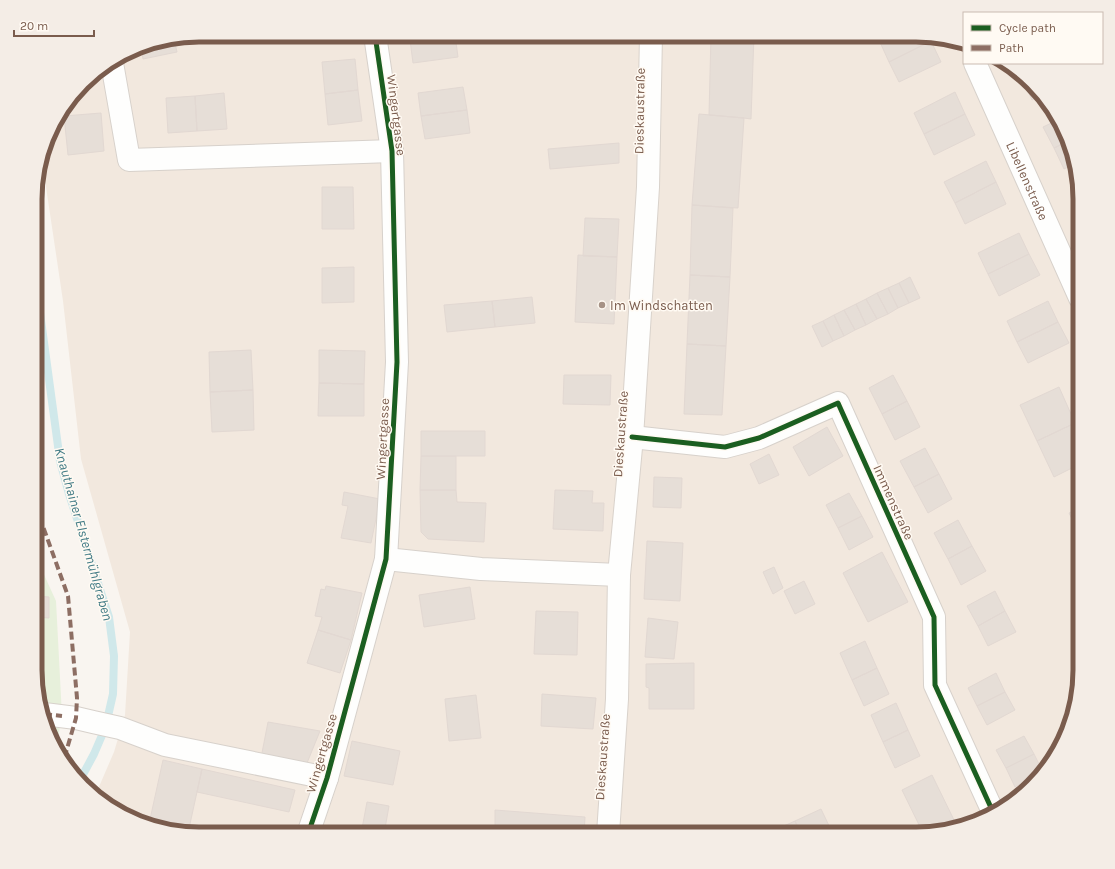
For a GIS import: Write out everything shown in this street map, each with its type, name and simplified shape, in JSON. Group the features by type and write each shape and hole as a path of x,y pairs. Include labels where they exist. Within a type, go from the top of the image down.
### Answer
{"street":[{"name":"Wingertgasse","path":"310,827 327,778 386,559 398,362 392,150 376,42"},
{"name":"Dieskaustraße","path":"608,827 617,699 619,574 632,437 648,187 651,42"},
{"name":"Libellenstraße","path":"975,64 1073,282"},
{"name":"Wingertgasse","path":"113,68 129,160 392,150"},
{"name":"Immenstraße","path":"632,437 725,447 758,438 838,403 934,616 935,685 990,808"},
{"path":"386,559 480,569 619,574"},
{"name":"Wingertgasse","path":"53,715 120,728 165,745 327,778"}],"shaded area":[{"path":"189,42 926,42 963,49 963,64 996,64 1012,74 1041,103 1061,139 1068,158 1072,179 1073,680 1068,711 1061,730 1041,766 1012,795 985,811 966,819 926,827 189,827 158,822 139,815 120,806 98,790 114,752 125,715 130,632 81,459 63,301 44,173 50,149 68,112 74,103 95,81 120,63 158,47"}],"green space":[{"path":"42,570 56,601 62,716 58,739 47,711 42,680"}],"building":[{"path":"410,42 456,42 458,57 413,63"},
{"path":"711,42 754,42 751,119 709,115"},
{"path":"880,42 928,42 889,62"},
{"path":"928,42 932,43 941,62 899,82 889,62"},
{"path":"175,44 177,52 143,59 142,53 158,47"},
{"path":"355,59 358,90 325,94 322,62"},
{"path":"463,87 467,110 421,116 418,93"},
{"path":"1026,87 1036,98 1032,100"},
{"path":"358,90 362,121 328,125 325,94"},
{"path":"955,92 965,114 924,134 914,113"},
{"path":"224,93 227,129 197,131 195,96"},
{"path":"195,96 197,131 168,133 166,98"},
{"path":"467,110 470,133 425,139 421,116"},
{"path":"101,113 104,151 68,155 64,118 66,116"},
{"path":"699,114 744,118 738,208 692,205"},
{"path":"965,114 975,135 934,155 924,134"},
{"path":"1053,122 1063,144 1054,148 1043,127"},
{"path":"619,143 619,163 550,169 548,149"},
{"path":"1063,144 1070,166 1064,169 1054,148"},
{"path":"986,161 996,182 955,203 944,182"},
{"path":"996,182 1006,204 965,224 955,203"},
{"path":"322,187 353,187 354,229 322,229"},
{"path":"692,205 733,208 730,277 690,275"},
{"path":"585,218 619,219 617,257 583,256"},
{"path":"1019,233 1029,254 988,274 978,253"},
{"path":"1029,254 1040,275 999,296 988,274"},
{"path":"578,255 617,257 614,324 575,322"},
{"path":"354,267 354,302 322,303 322,268"},
{"path":"690,275 730,277 726,346 687,344"},
{"path":"910,277 920,298 909,303 899,283"},
{"path":"899,283 909,303 898,308 888,288"},
{"path":"888,288 898,308 888,314 877,293"},
{"path":"877,293 888,314 877,319 866,299"},
{"path":"532,297 535,323 495,327 492,301"},
{"path":"866,299 877,319 866,325 856,304"},
{"path":"492,301 495,327 447,332 444,305"},
{"path":"1048,301 1058,322 1017,342 1007,321"},
{"path":"856,304 866,325 855,330 844,310"},
{"path":"844,310 855,330 844,336 834,315"},
{"path":"834,315 844,336 833,341 823,321"},
{"path":"823,321 833,341 822,347 812,326"},
{"path":"1058,322 1069,343 1028,363 1017,342"},
{"path":"687,344 726,346 722,415 684,414"},
{"path":"251,350 253,390 210,392 209,352"},
{"path":"319,350 365,351 364,384 319,383"},
{"path":"564,375 611,375 610,405 563,404"},
{"path":"893,375 907,401 882,414 869,388"},
{"path":"319,383 364,384 364,416 318,416"},
{"path":"1059,387 1073,418 1073,424 1037,441 1020,405"},
{"path":"253,390 254,430 212,432 210,392"},
{"path":"907,401 920,427 895,440 882,414"},
{"path":"1073,424 1073,468 1054,477 1037,441"},
{"path":"827,427 843,456 809,476 793,447"},
{"path":"421,431 485,431 485,456 421,456"},
{"path":"925,448 939,474 914,487 900,461"},
{"path":"769,454 779,475 759,484 750,464"},
{"path":"421,456 456,456 456,490 420,490"},
{"path":"939,474 952,499 928,513 914,487"},
{"path":"654,477 682,478 681,508 653,507"},
{"path":"420,490 456,490 457,502 486,503 484,542 428,539 421,532"},
{"path":"555,490 593,491 592,503 604,503 603,531 553,529"},
{"path":"344,492 380,499 371,543 341,538 348,506 342,505"},
{"path":"849,493 862,516 838,528 826,505"},
{"path":"1073,511 1073,521 1069,513"},
{"path":"862,516 873,537 849,550 838,528"},
{"path":"958,520 972,546 948,559 934,533"},
{"path":"647,541 683,543 680,601 644,599"},
{"path":"972,546 986,571 961,585 948,559"},
{"path":"882,552 908,602 868,622 843,573"},
{"path":"774,567 783,588 773,594 763,572"},
{"path":"804,581 815,604 795,614 784,591"},
{"path":"326,586 362,593 351,640 318,630 322,617 315,616 321,589 325,590"},
{"path":"470,587 475,619 424,627 419,595"},
{"path":"995,591 1005,611 978,626 967,606"},
{"path":"42,596 49,597 49,618 42,617"},
{"path":"536,611 578,612 577,655 534,654"},
{"path":"1005,611 1016,632 988,646 978,626"},
{"path":"648,618 678,622 674,659 645,657"},
{"path":"318,630 351,640 340,673 307,663"},
{"path":"865,641 877,668 852,680 840,653"},
{"path":"694,663 694,709 649,709 649,688 646,687 646,664"},
{"path":"877,668 889,694 864,706 852,680"},
{"path":"996,673 1005,692 977,706 968,688"},
{"path":"1005,692 1015,710 987,725 977,706"},
{"path":"542,694 596,698 593,729 541,726"},
{"path":"476,695 481,738 449,741 445,699"},
{"path":"896,703 908,730 883,742 871,715"},
{"path":"268,722 320,731 307,763 261,758"},
{"path":"908,730 920,756 895,768 883,742"},
{"path":"1024,736 1034,754 1006,768 996,750"},
{"path":"352,741 400,751 393,785 344,776"},
{"path":"1034,754 1040,767 1028,780 1015,787 1006,768"},
{"path":"163,760 202,769 189,827 150,819"},
{"path":"202,769 295,790 289,812 197,792"},
{"path":"932,775 955,822 936,826 920,827 902,790"},
{"path":"367,802 389,806 385,827 362,827"},
{"path":"821,809 830,827 798,827 795,821"},
{"path":"495,810 585,817 584,827 495,827"},
{"path":"795,821 798,827 782,827"}],"waterway":[{"name":"Knauthainer Elstermühlgraben","path":"42,328 60,461 69,494 109,617 114,656 113,694 108,716 94,754 82,775"}],"marked path":[{"path":"42,524 68,596 77,698 76,718 66,753"},
{"path":"48,714 62,716"}],"cycle path":[{"path":"310,827 327,778 386,559 397,362 392,151 376,42"},
{"path":"632,437 725,447 759,438 838,403 934,617 935,685 991,808"}],"place":[{"name":"Im Windschatten","path":"602,305"}]}
